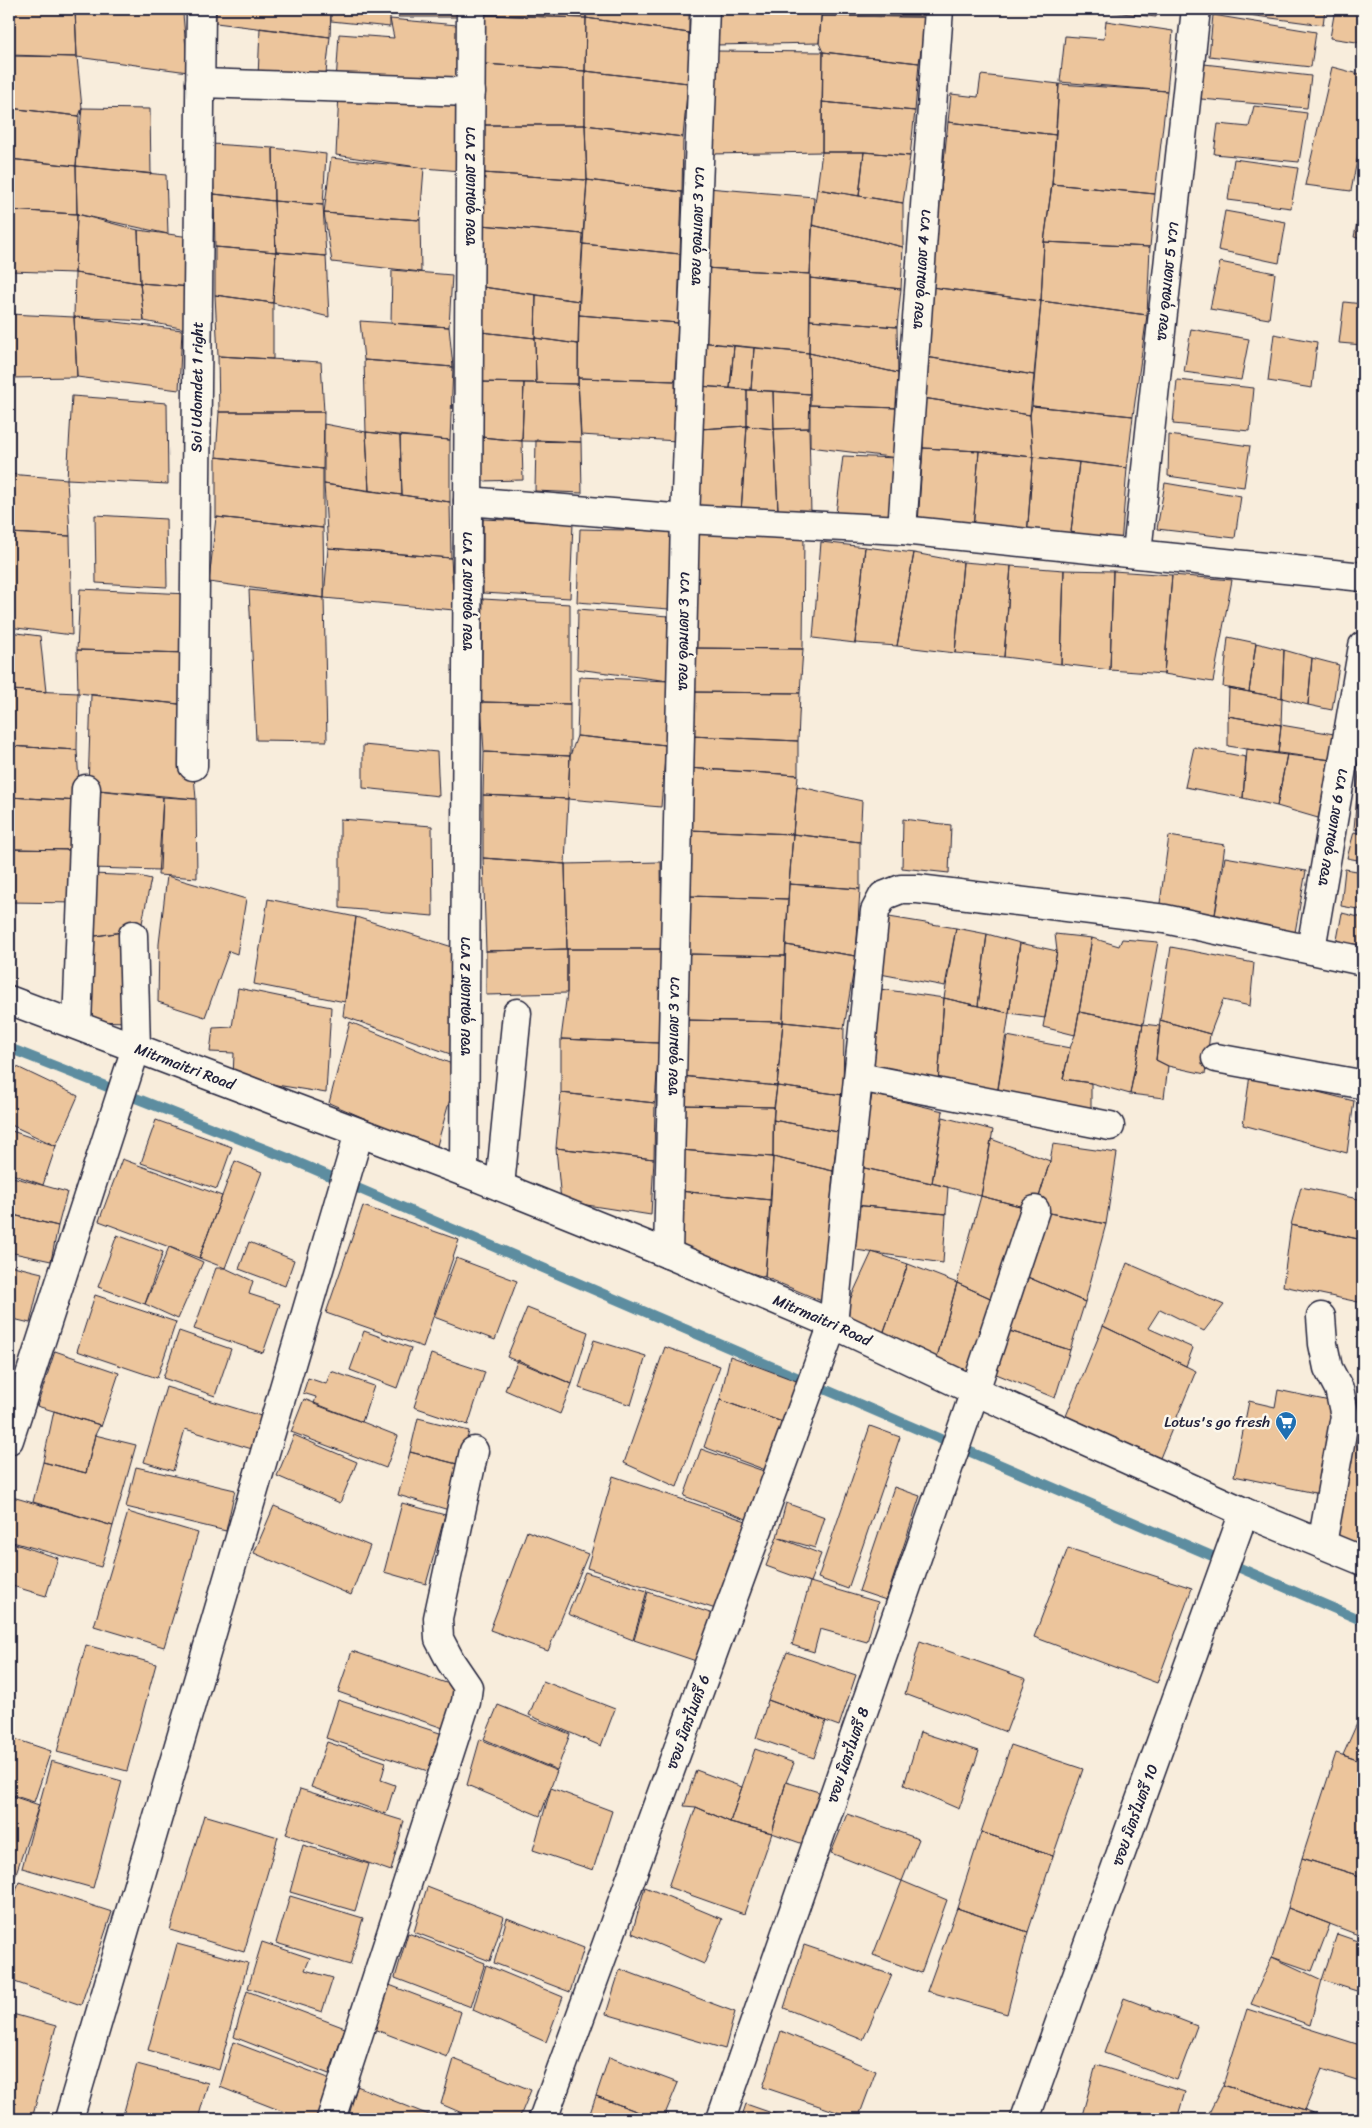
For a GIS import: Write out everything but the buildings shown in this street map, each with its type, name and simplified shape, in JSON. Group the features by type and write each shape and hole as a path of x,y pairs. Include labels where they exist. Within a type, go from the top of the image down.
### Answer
{"street":[{"name":"Soi Udomdet 1 right","path":"193,766 201,9"},
{"name":"ซอย อุดมเดช 2 ขวา","path":"464,1172 471,9"},
{"name":"ซอย อุดมเดช 3 ขวา","path":"668,1254 685,519 705,9"},
{"name":"ซอย อุดมเดช 4 ขวา","path":"902,530 939,9"},
{"name":"ซอย อุดมเดช 5 ขวา","path":"1137,552 1196,9"},
{"path":"200,84 471,92"},
{"path":"468,501 685,519 902,530 1137,552 1363,577"},
{"name":"ซอย อุดมเดช 6 ขวา","path":"1312,949 1363,646"},
{"path":"76,1026 86,789"},
{"name":"ซอย มิตรไมตรี 6","path":"542,2119 833,1324 875,911 884,896 901,889 918,889 1165,919 1363,961"},
{"path":"9,1440 136,1048 133,935"},
{"name":"Mitrmaitri Road","path":"9,1000 464,1172 668,1254 833,1324 974,1391 1244,1512 1363,1561"},
{"path":"500,1186 517,1013"},
{"path":"1216,1058 1363,1083"},
{"path":"859,1077 1110,1126"},
{"path":"69,2119 359,1133"},
{"name":"ซอย มิตรไมตรี 8","path":"721,2119 1035,1210"},
{"path":"1320,1317 1328,1368 1339,1389 1344,1416 1322,1544"},
{"path":"331,2119 466,1702 468,1687 439,1640 438,1618 474,1451"},
{"name":"ซอย มิตรไมตรี 10","path":"1025,2119 1244,1512"}],"waterway":[{"path":"9,1048 290,1159 1363,1621"}],"place":[{"name":"Lotus's go fresh","path":"1286,1441"}]}
